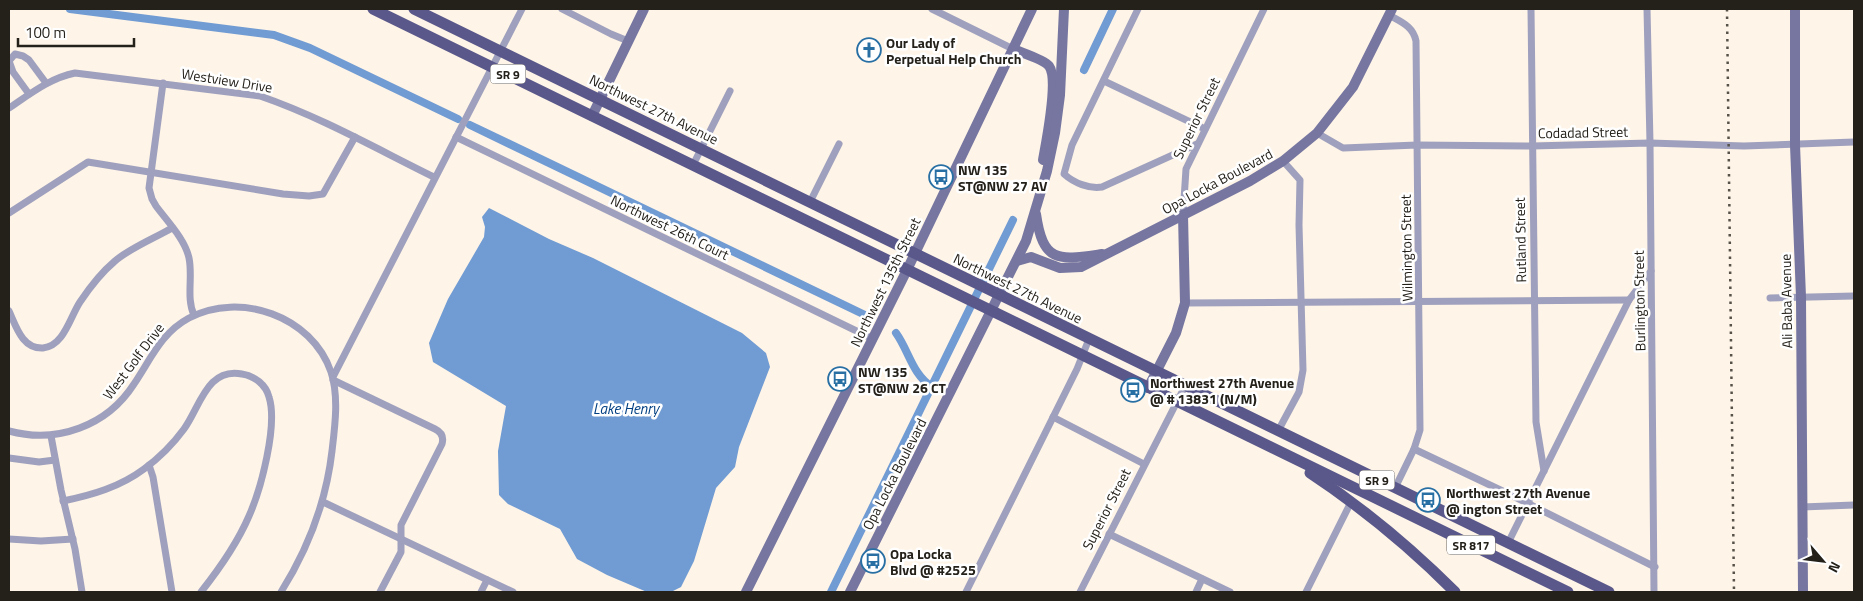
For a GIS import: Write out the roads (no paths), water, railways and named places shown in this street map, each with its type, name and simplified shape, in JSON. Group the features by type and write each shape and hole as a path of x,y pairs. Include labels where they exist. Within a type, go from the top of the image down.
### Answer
{"main road":[{"name":"SR 9","path":"373,9 1296,460 1309,473 1351,502 1421,558 1454,592"},
{"name":"Northwest 27th Avenue","path":"414,9 1609,592"},
{"name":"SR 817","path":"1296,460 1568,592"},
{"path":"1422,521 1439,520 1449,514"},
{"path":"1447,534 1454,528 1479,529"}],"street":[{"path":"380,592 401,552 401,525 442,444 442,436 435,429 333,378 522,9"},
{"path":"562,9 628,41"},
{"path":"592,116 644,9"},
{"path":"932,9 1049,66 1052,73 1051,112 1042,172 1045,180"},
{"name":"Northwest 135th Street","path":"746,592 915,254 1032,9"},
{"name":"Opa Locka Boulevard","path":"850,592 987,309 1017,261 1026,241 1045,180 1055,133 1060,95 1064,9"},
{"path":"1138,9 1072,145 1064,174 1091,188 1102,187 1197,144"},
{"name":"Superior Street","path":"1148,388 1176,333 1185,303 1183,215 1186,169 1264,9"},
{"name":"Rutland Street","path":"1531,9 1536,422 1544,471"},
{"name":"Burlington Street","path":"1647,9 1654,592"},
{"name":"Ali Baba Avenue","path":"1795,9 1795,145 1801,297 1803,592"},
{"name":"Opa Locka Boulevard","path":"1017,261 1031,257 1060,268 1081,268 1250,181 1283,161 1317,133 1353,87 1390,12"},
{"name":"Wilmington Street","path":"1390,12 1409,26 1415,37 1419,301 1420,430 1414,449 1395,488"},
{"path":"29,94 13,72 9,61 15,54 29,60 46,83"},
{"name":"Westview Drive","path":"9,108 46,83 75,72 260,96 283,103 355,137 434,178"},
{"path":"1104,81 1206,129"},
{"path":"163,83 149,188 152,199 184,244 189,258 191,308 194,315"},
{"path":"693,165 730,91"},
{"name":"Codadad Street","path":"1317,133 1343,148 1417,145 1532,146 1650,143 1795,145 1854,142"},
{"path":"9,213 88,162 283,194 309,196 323,194 355,137"},
{"name":"Northwest 26th Court","path":"456,137 873,339"},
{"path":"810,202 839,144"},
{"path":"1278,431 1297,397 1302,379 1300,180 1283,161"},
{"path":"1036,211 1041,240 1052,253 1066,258 1106,254"},
{"path":"9,311 22,338 31,346 42,348 52,345 62,335 78,303 94,282 116,260 172,228"},
{"path":"1508,543 1629,300 1651,271"},
{"path":"1770,298 1854,296"},
{"path":"1185,303 1629,300"},
{"name":"West Golf Drive","path":"9,431 51,436 84,427 98,420 114,408 134,385 161,340 178,325 194,315 218,308 239,307 258,309 277,316 297,328 314,344 326,361 333,378 335,404 333,440 323,502 306,548 281,592"},
{"path":"966,592 1089,339"},
{"path":"63,501 87,496 103,490 126,480 149,465 175,440 188,422 206,389 219,377 230,373 246,375 259,382 267,392 271,403 270,434 258,494 250,515 235,544 200,592"},
{"name":"Superior Street","path":"1080,592 1185,386"},
{"path":"1052,417 1144,464"},
{"path":"51,436 63,501 73,539 82,592"},
{"path":"1414,449 1528,503 1655,567"},
{"path":"9,458 39,462 55,460"},
{"path":"149,465 153,477 172,592"},
{"path":"323,502 513,592"},
{"path":"1306,592 1351,502"},
{"path":"1802,507 1854,505"},
{"path":"1109,534 1230,592"},
{"path":"9,539 41,542 73,539"},
{"path":"1196,592 1202,579"},
{"path":"481,592 487,580"}],"water":[{"name":"Lake Henry","path":"489,208 742,333 766,353 770,367 739,447 735,467 716,488 694,561 681,587 671,592 647,592 607,575 577,559 560,529 508,504 499,495 498,451 506,406 433,362 429,343 448,299 484,237 485,227 482,217"}],"waterway":[{"path":"70,9 274,35 310,48 458,119"},
{"path":"1084,70 1113,9"},
{"path":"470,125 865,315"},
{"path":"831,592 1013,220"},
{"path":"896,333 915,369 925,382 932,387"}],"railway":[{"path":"1727,9 1734,592"}],"place":[{"name":"Our Lady of Perpetual Help Church","path":"869,50"},
{"name":"NW 135 ST@NW 27 AV","path":"941,177"},
{"name":"NW 135 ST@NW 26 CT","path":"840,379"},
{"name":"Northwest 27th Avenue @ # 13831 (N/M)","path":"1133,390"},
{"name":"Northwest 27th Avenue @ ington Street","path":"1428,500"},
{"name":"Opa Locka Blvd @ #2525","path":"873,561"}]}
